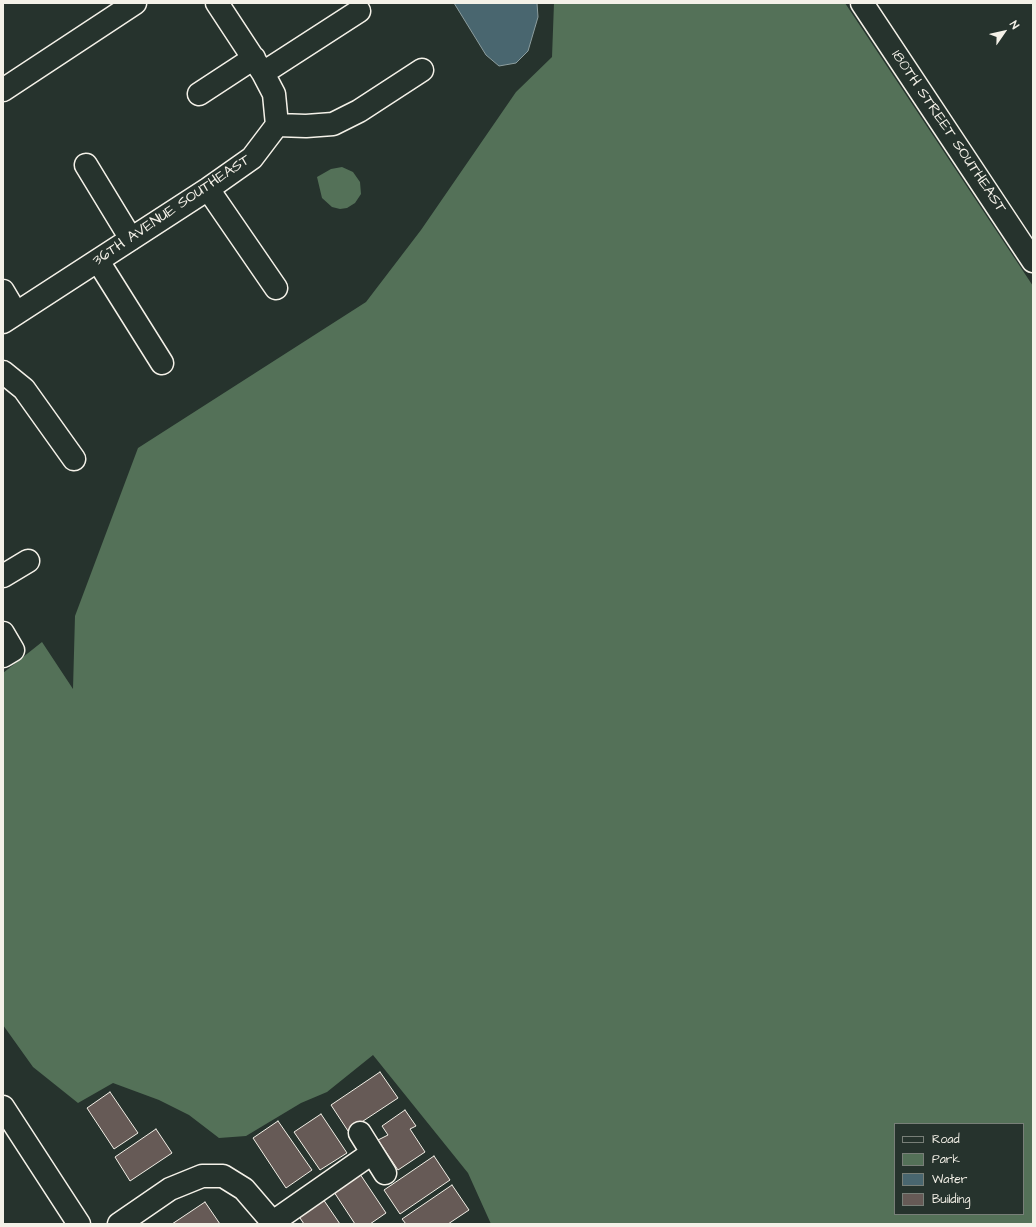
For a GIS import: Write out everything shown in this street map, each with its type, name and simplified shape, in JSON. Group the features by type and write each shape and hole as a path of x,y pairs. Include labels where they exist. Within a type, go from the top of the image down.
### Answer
{"street":[{"path":"3,90 135,3"},
{"path":"217,3 258,66 274,94 277,125 306,126 333,124 359,111 422,70"},
{"name":"180TH STREET SOUTHEAST","path":"862,3 1033,261"},
{"path":"199,94 258,66 359,11"},
{"name":"36TH AVENUE SOUTHEAST","path":"10,317 98,262 252,158 277,125"},
{"path":"86,165 131,239"},
{"path":"208,189 276,288"},
{"path":"98,262 162,363"},
{"path":"3,291 10,317"},
{"path":"3,372 24,389 74,459"},
{"path":"3,576 28,561"},
{"path":"3,633 13,650 3,656"},
{"path":"3,1107 79,1224"},
{"path":"360,1133 385,1173"},
{"path":"119,1224 170,1190 202,1176 223,1176 244,1189 274,1223 372,1153"}],"green space":[{"path":"554,3 845,3 1033,286 1033,1224 491,1224 468,1173 373,1055 327,1092 301,1103 246,1136 219,1138 189,1115 159,1100 113,1083 78,1103 33,1067 3,1025 3,673 42,642 73,689 75,616 138,448 366,302 421,230 516,92 552,57"},
{"path":"342,167 353,172 360,182 361,194 355,203 347,208 340,209 332,207 322,198 317,177 331,169"}],"water":[{"path":"454,3 537,3 538,17 528,51 516,63 499,66 486,55"}],"building":[{"path":"380,1072 398,1098 348,1131 331,1105"},
{"path":"110,1092 138,1133 114,1149 87,1108"},
{"path":"405,1110 416,1126 410,1129 425,1152 398,1170 378,1140 388,1135 382,1126"},
{"path":"321,1114 347,1153 320,1170 294,1132"},
{"path":"278,1121 312,1170 286,1188 253,1138"},
{"path":"156,1129 172,1153 130,1181 115,1157"},
{"path":"434,1156 450,1180 400,1214 384,1190"},
{"path":"360,1174 386,1213 370,1224 355,1224 334,1192"},
{"path":"452,1185 469,1210 448,1224 406,1224 402,1219"},
{"path":"323,1199 340,1224 304,1224 298,1215"},
{"path":"205,1202 220,1224 172,1224"}]}
